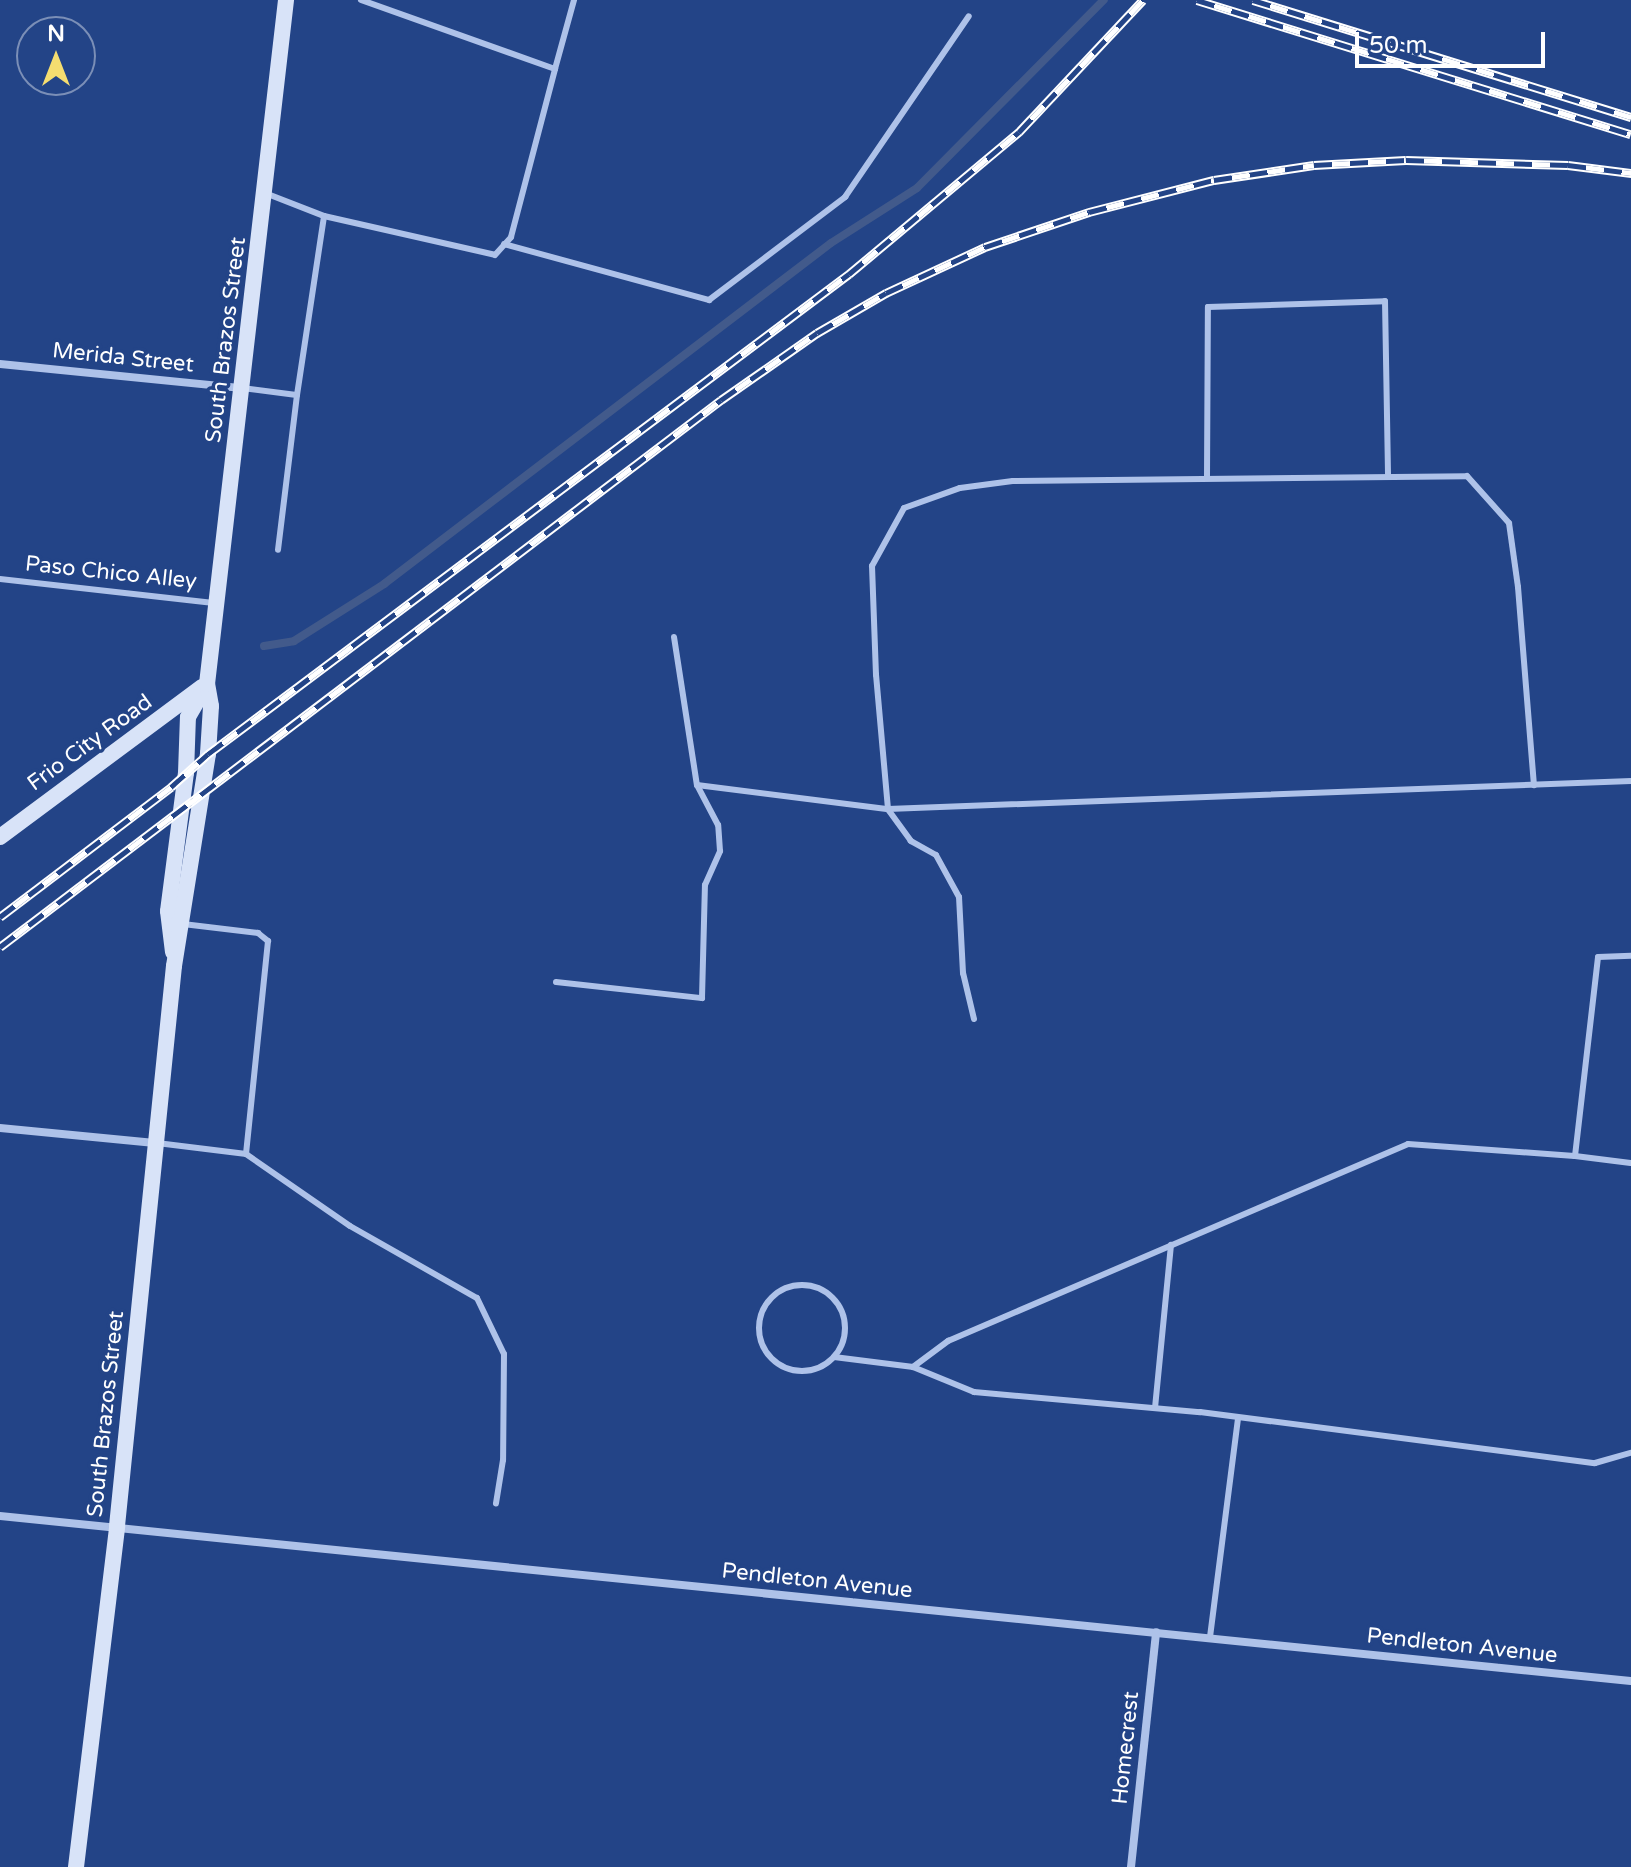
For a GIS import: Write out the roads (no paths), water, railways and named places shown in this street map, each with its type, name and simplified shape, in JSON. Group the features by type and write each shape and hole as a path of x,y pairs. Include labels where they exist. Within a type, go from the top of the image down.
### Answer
{"street":[{"name":"South Brazos Street","path":"77,1867 117,1526 174,966 208,754 211,706 207,684 286,0"},
{"name":"Merida Street","path":"0,364 242,388"},
{"name":"South Brazos Street","path":"174,966 168,911 186,773 188,717 207,684"},
{"name":"Frio City Road","path":"0,837 8,824 207,684"},
{"path":"0,1128 157,1143"},
{"name":"Pendleton Avenue","path":"0,1516 1631,1681"},
{"name":"Homecrest","path":"1131,1867 1156,1632"}],"lane":[{"path":"361,0 555,69"},
{"path":"265,193 324,216 495,255 511,237 574,0"},
{"path":"504,244 709,300 845,197 969,16"},
{"path":"278,550 324,216"},
{"path":"1207,478 1208,307 1385,301 1388,477"},
{"path":"242,388 297,395"},
{"path":"974,1019 963,973 959,897 936,855 911,841 888,809 876,675 872,566 904,508 960,488 1013,481 1467,476 1509,523 1534,785"},
{"name":"Paso Chico Alley","path":"0,579 217,603"},
{"path":"556,982 702,998 705,885 720,851 718,825 697,785 674,637"},
{"path":"697,785 888,809 1631,781"},
{"path":"183,924 258,933 268,941 246,1154"},
{"path":"1575,1156 1598,957 1631,956"},
{"path":"157,1143 246,1154 350,1226 477,1298 504,1354 503,1460 496,1503"},
{"path":"913,1367 948,1341 1408,1144 1631,1163"},
{"path":"1155,1408 1171,1245"},
{"path":"834,1357 842,1346 844,1318 830,1296 805,1285 791,1286 768,1301 758,1328 768,1356 794,1371 823,1366 834,1357 913,1367 974,1392 1155,1408 1595,1463 1631,1453"},
{"path":"1210,1637 1238,1418"}],"waterway":[{"path":"264,646 294,641 384,584 831,243 917,188 1104,0"}],"railway":[{"path":"0,917 171,787 208,754 849,274 1019,132 1143,0"},
{"path":"1197,0 1631,134"},
{"path":"1253,0 1631,117"},
{"path":"0,947 721,400 817,333 886,293 985,247 1089,212 1214,180 1314,165 1406,160 1568,165 1631,173"}]}
